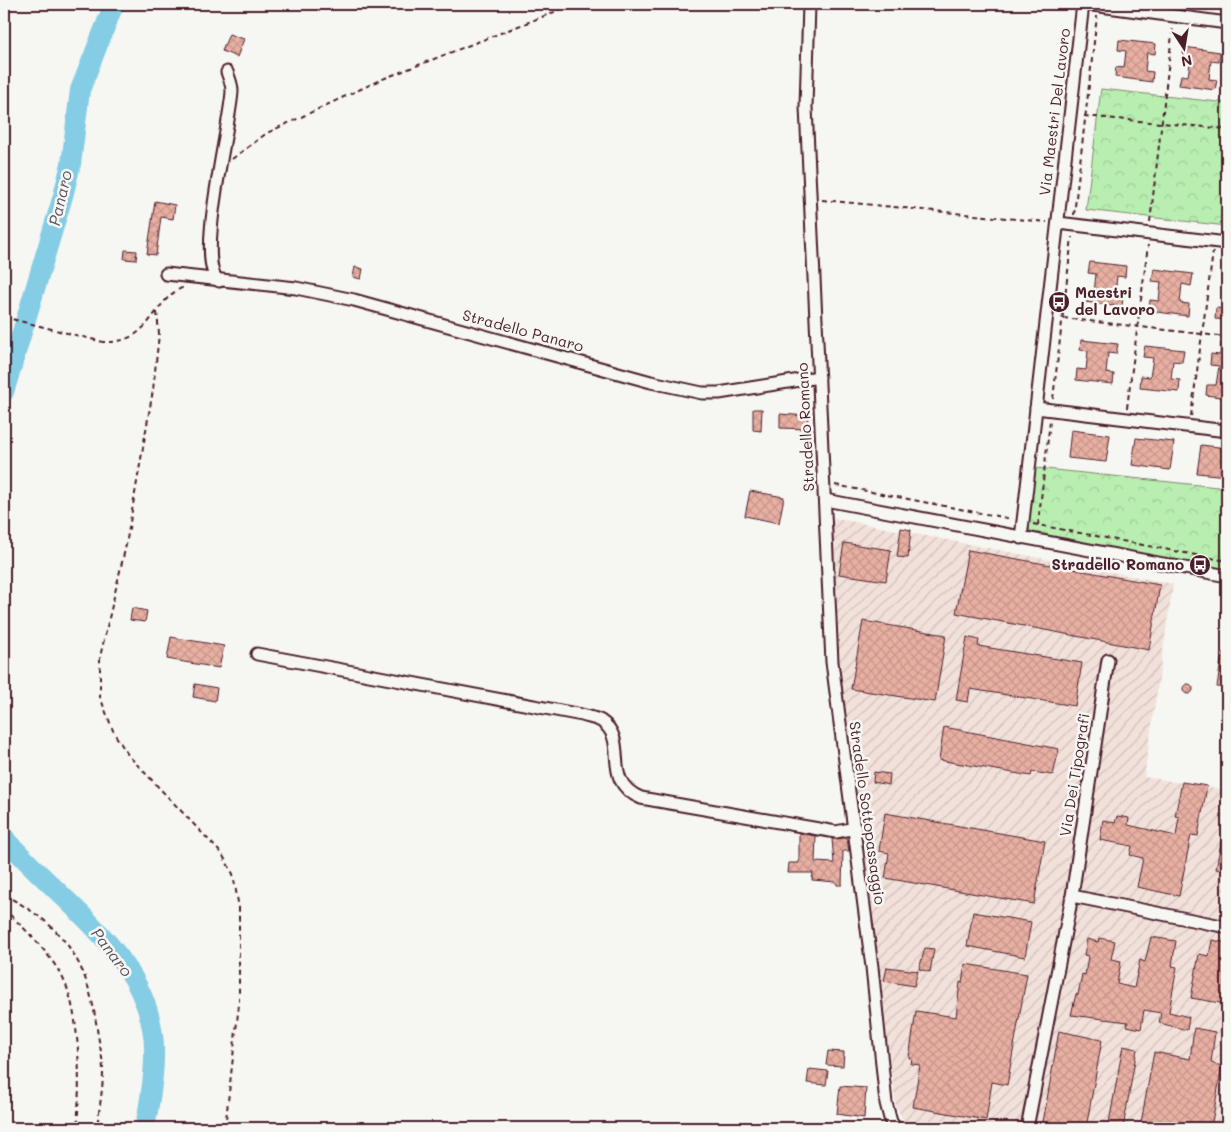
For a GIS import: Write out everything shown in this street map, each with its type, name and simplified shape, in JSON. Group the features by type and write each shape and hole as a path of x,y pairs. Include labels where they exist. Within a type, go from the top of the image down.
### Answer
{"street":[{"name":"Stradello Romano","path":"809,4 806,107 822,482 825,500 1227,576"},
{"name":"Via Maestri Del Lavoro","path":"1020,538 1084,4 1227,23"},
{"path":"219,281 212,273 210,257 215,198 232,90 227,72"},
{"path":"1058,223 1227,243"},
{"name":"Stradello Panaro","path":"166,274 296,288 354,300 642,380 702,394 819,377"},
{"path":"1036,408 1227,430"},
{"name":"Stradello Sottopassaggio","path":"825,500 832,662 855,828 886,1103 891,1122 896,1128"},
{"path":"257,654 582,715 600,721 609,729 614,741 618,776 622,785 631,794 641,798 836,832 855,828"},
{"name":"Via Dei Tipografi","path":"1027,1128 1072,896 1108,660"},
{"path":"1072,896 1227,927"}],"path":[{"path":"228,162 276,128 380,80 557,11 566,4"},
{"path":"1038,525 1098,7"},
{"path":"1126,418 1174,16"},
{"path":"1084,116 1227,129"},
{"path":"810,199 1058,223"},
{"path":"1190,426 1214,242"},
{"path":"4,317 104,342 122,341 147,326 178,290 191,285"},
{"path":"158,312 159,334 153,390 126,545 100,657 100,697 114,733 128,755 222,854 233,874 238,892 240,917 238,1004 225,1128"},
{"path":"1063,318 1227,337"},
{"path":"822,482 1227,561"},
{"path":"4,895 30,908 67,942 80,964 90,989 93,997 103,1070 97,1128"},
{"path":"4,910 38,945 60,973 69,993 80,1068 77,1128"}],"shaded area":[{"path":"834,518 1173,584 1144,777 1227,790 1227,1128 907,1128 896,1106 841,700 834,591 832,525"}],"green space":[{"path":"1175,4 1227,4 1227,11"},
{"path":"1101,89 1227,103 1227,226 1086,210"},
{"path":"1036,468 1227,488 1227,569 1033,534 1028,527"}],"building":[{"path":"229,34 244,39 237,57 222,51"},
{"path":"1119,40 1156,44 1155,54 1147,53 1145,71 1153,72 1152,82 1115,77 1116,67 1124,68 1126,51 1118,50"},
{"path":"1184,47 1220,52 1219,62 1211,61 1209,79 1217,80 1215,90 1179,85 1181,75 1188,76 1191,58 1183,57"},
{"path":"155,201 175,205 173,219 161,217 156,255 147,254"},
{"path":"125,250 137,251 136,260 124,259"},
{"path":"1090,262 1126,266 1125,277 1117,276 1115,295 1123,296 1122,307 1085,302 1086,292 1094,293 1096,274 1088,273"},
{"path":"355,267 363,269 361,279 353,277"},
{"path":"1154,269 1193,274 1191,286 1182,284 1180,303 1189,304 1188,316 1149,311 1150,300 1159,301 1161,282 1152,281"},
{"path":"1216,308 1227,309 1227,320 1215,319"},
{"path":"1081,340 1118,344 1116,354 1108,353 1106,373 1114,374 1113,384 1076,380 1077,369 1086,370 1088,351 1080,350"},
{"path":"1221,343 1227,344 1227,398 1206,395 1207,385 1216,385 1219,366 1210,365 1211,354 1220,355"},
{"path":"1145,346 1184,350 1182,362 1173,361 1171,379 1180,380 1179,392 1140,388 1141,376 1150,377 1153,358 1143,357"},
{"path":"753,409 762,409 761,431 753,430"},
{"path":"780,414 808,416 807,429 780,428"},
{"path":"1071,430 1110,435 1106,462 1068,458"},
{"path":"1136,438 1174,442 1170,470 1132,465"},
{"path":"1201,445 1227,448 1227,476 1197,473"},
{"path":"750,491 784,497 779,523 745,516"},
{"path":"901,528 911,530 908,558 897,557"},
{"path":"844,543 891,550 886,581 839,574"},
{"path":"968,550 1160,585 1149,650 956,613"},
{"path":"132,608 147,611 145,622 130,620"},
{"path":"863,621 946,635 935,702 851,689"},
{"path":"171,637 224,646 219,668 167,659"},
{"path":"967,637 979,640 978,646 1082,663 1075,706 970,689 968,702 956,700"},
{"path":"1222,653 1227,654 1227,688 1217,687"},
{"path":"195,684 217,688 215,701 193,697"},
{"path":"1186,684 1190,684 1193,689 1192,693 1186,694 1183,691 1183,687"},
{"path":"944,727 1059,749 1053,775 1032,772 1031,776 939,760"},
{"path":"874,772 890,774 889,785 873,782"},
{"path":"1182,782 1207,786 1198,836 1191,835 1179,896 1137,887 1143,858 1130,855 1132,846 1100,840 1103,820 1115,823 1117,816 1129,818 1128,825 1176,836 1179,817 1175,816"},
{"path":"885,813 1045,841 1034,904 885,878 889,853 879,851"},
{"path":"1223,831 1227,831 1227,871 1216,869"},
{"path":"799,833 816,836 815,862 834,863 832,839 847,838 849,851 843,851 842,885 837,885 836,882 812,880 813,873 788,873 789,863 799,863"},
{"path":"973,912 1031,922 1025,957 967,946"},
{"path":"1151,937 1176,941 1172,966 1177,967 1169,1012 1189,1017 1187,1030 1159,1023 1161,1013 1144,1010 1141,1029 1127,1026 1128,1022 1071,1015 1076,994 1078,995 1082,974 1085,975 1088,956 1084,955 1087,939 1098,942 1099,938 1115,941 1111,959 1121,961 1117,984 1134,988 1140,960 1145,962"},
{"path":"1212,940 1227,943 1226,1004 1191,998 1199,954 1209,956"},
{"path":"925,948 934,949 930,972 919,969"},
{"path":"965,964 1027,974 1007,1085 992,1082 986,1120 913,1107 920,1065 911,1064 912,1059 909,1058 916,1011 956,1017 960,982 962,983"},
{"path":"887,967 918,971 914,986 884,981"},
{"path":"1194,1028 1215,1032 1211,1063 1222,1066 1211,1128 1140,1128 1154,1052 1190,1059"},
{"path":"1059,1031 1102,1040 1086,1128 1042,1128"},
{"path":"1123,1046 1137,1049 1123,1128 1108,1128"},
{"path":"828,1051 844,1052 843,1066 826,1065"},
{"path":"809,1069 828,1071 826,1085 807,1083"},
{"path":"840,1086 866,1088 864,1118 837,1114"}],"waterway":[{"name":"Panaro","path":"4,392 63,196 71,164 80,90 114,4"},
{"name":"Panaro","path":"4,837 101,935 123,962 140,991 151,1022 154,1057 145,1128"}],"place":[{"name":"Maestri del Lavoro","path":"1059,302"},
{"name":"Stradello Romano","path":"1200,565"}]}
